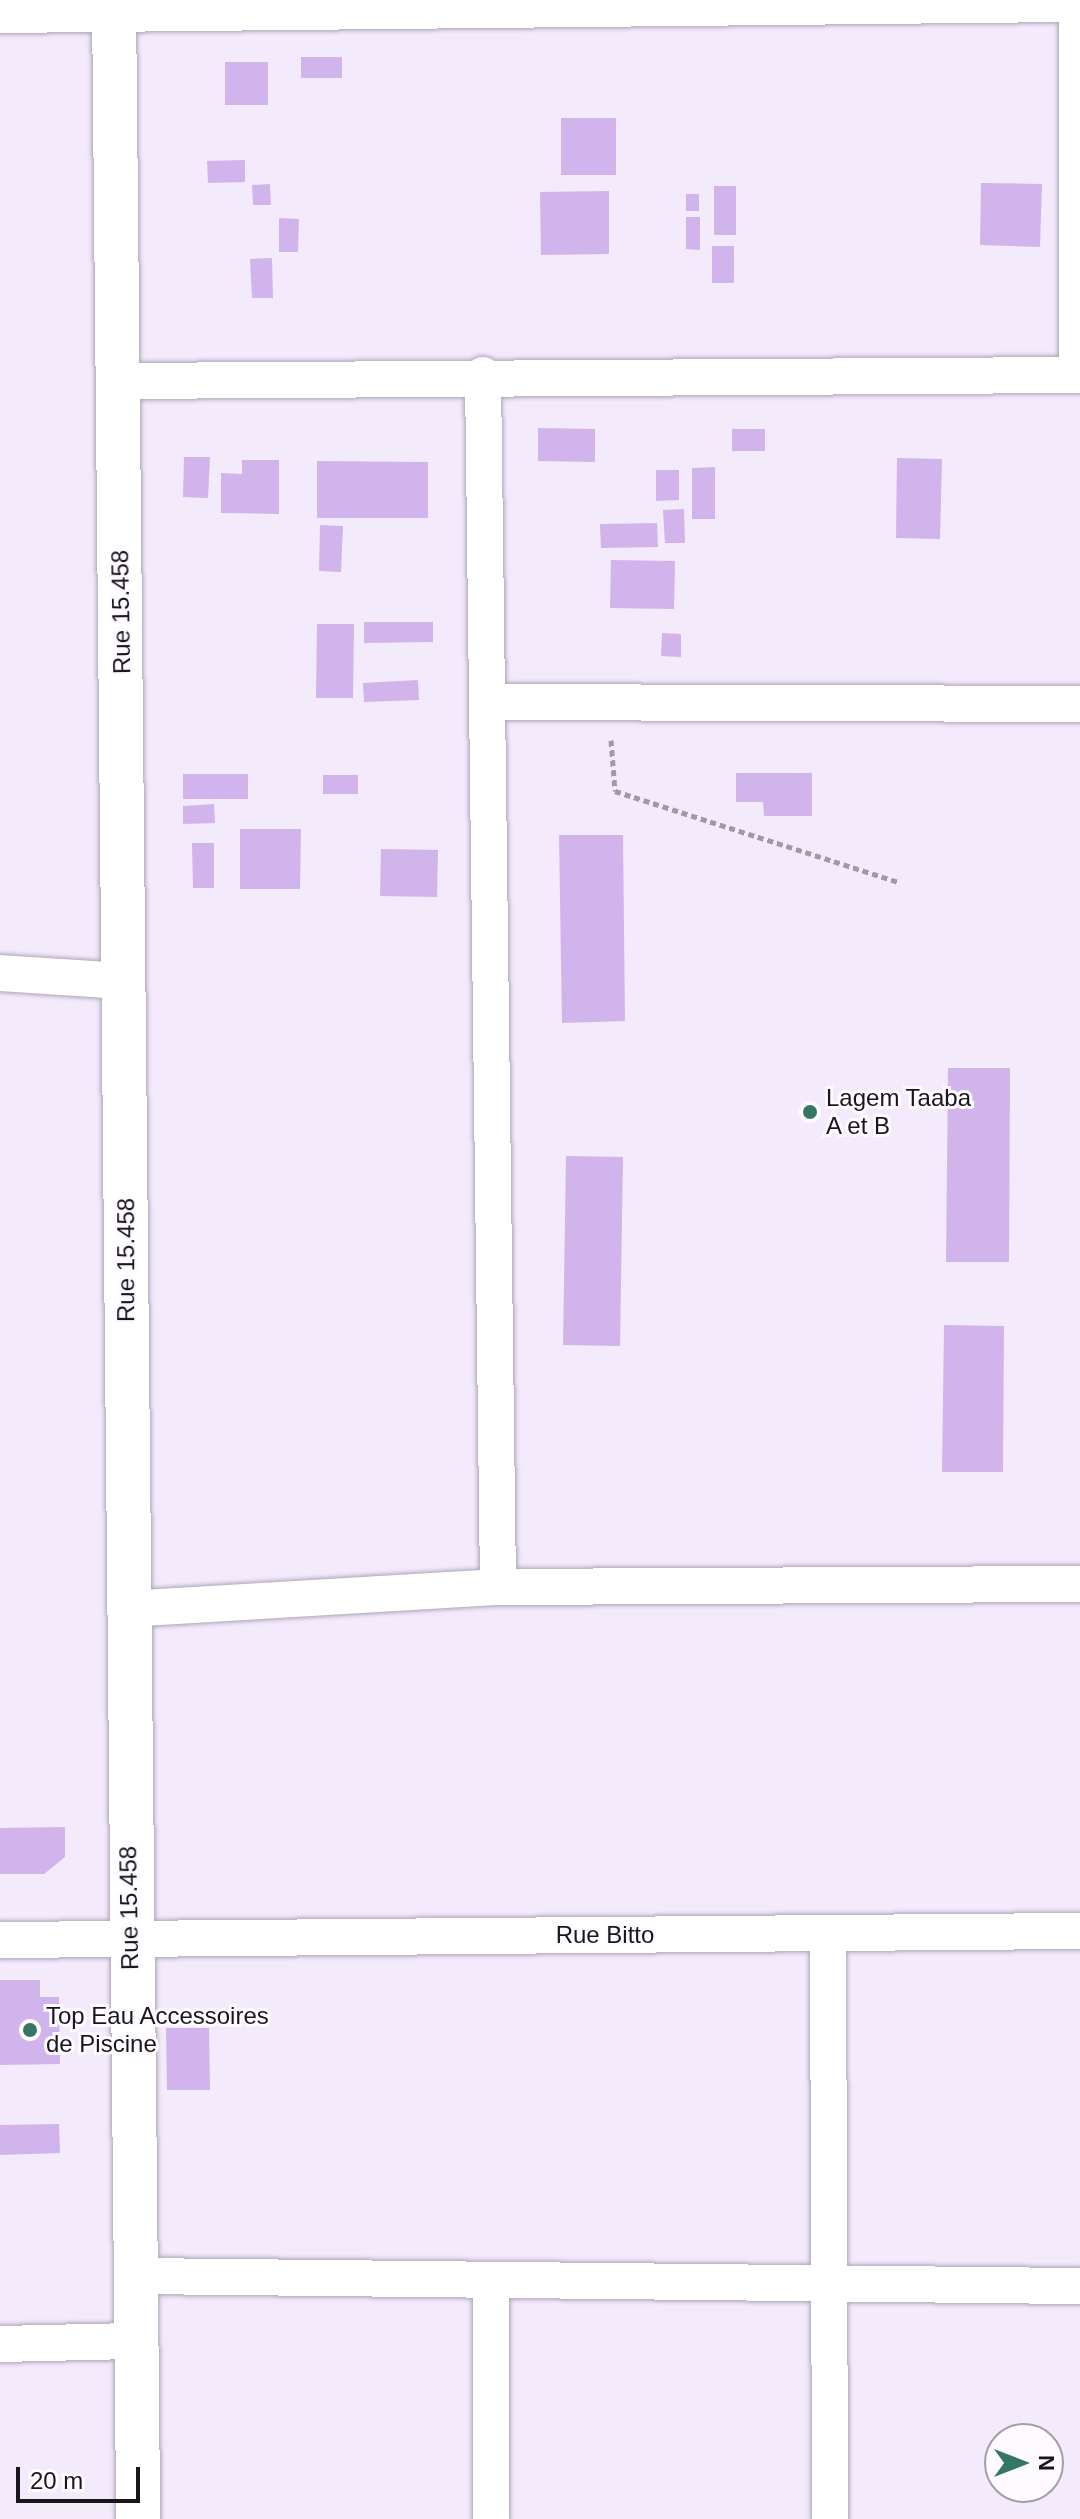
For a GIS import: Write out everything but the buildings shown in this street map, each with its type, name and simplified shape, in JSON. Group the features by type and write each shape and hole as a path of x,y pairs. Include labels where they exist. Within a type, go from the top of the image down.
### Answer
{"main road":[{"name":"Rue 15.458","path":"114,7 125,981 129,1937 138,2519"}],"street":[{"path":"0,15 114,7 1077,2 1078,375 483,375 118,381"},
{"path":"483,375 498,1587"},
{"path":"489,702 1080,704"},
{"path":"0,973 125,981"},
{"path":"127,1609 498,1587 1080,1584"},
{"name":"Rue Bitto","path":"0,1940 1080,1931"},
{"path":"828,1933 830,2519"},
{"path":"136,2276 1080,2286"},
{"path":"491,2282 491,2519"},
{"path":"0,2344 135,2341"}],"path":[{"path":"609,703 615,791 899,882"}],"place":[{"name":"Lagem Taaba A et B","path":"810,1112"},
{"name":"Top Eau Accessoires de Piscine","path":"30,2030"}]}
